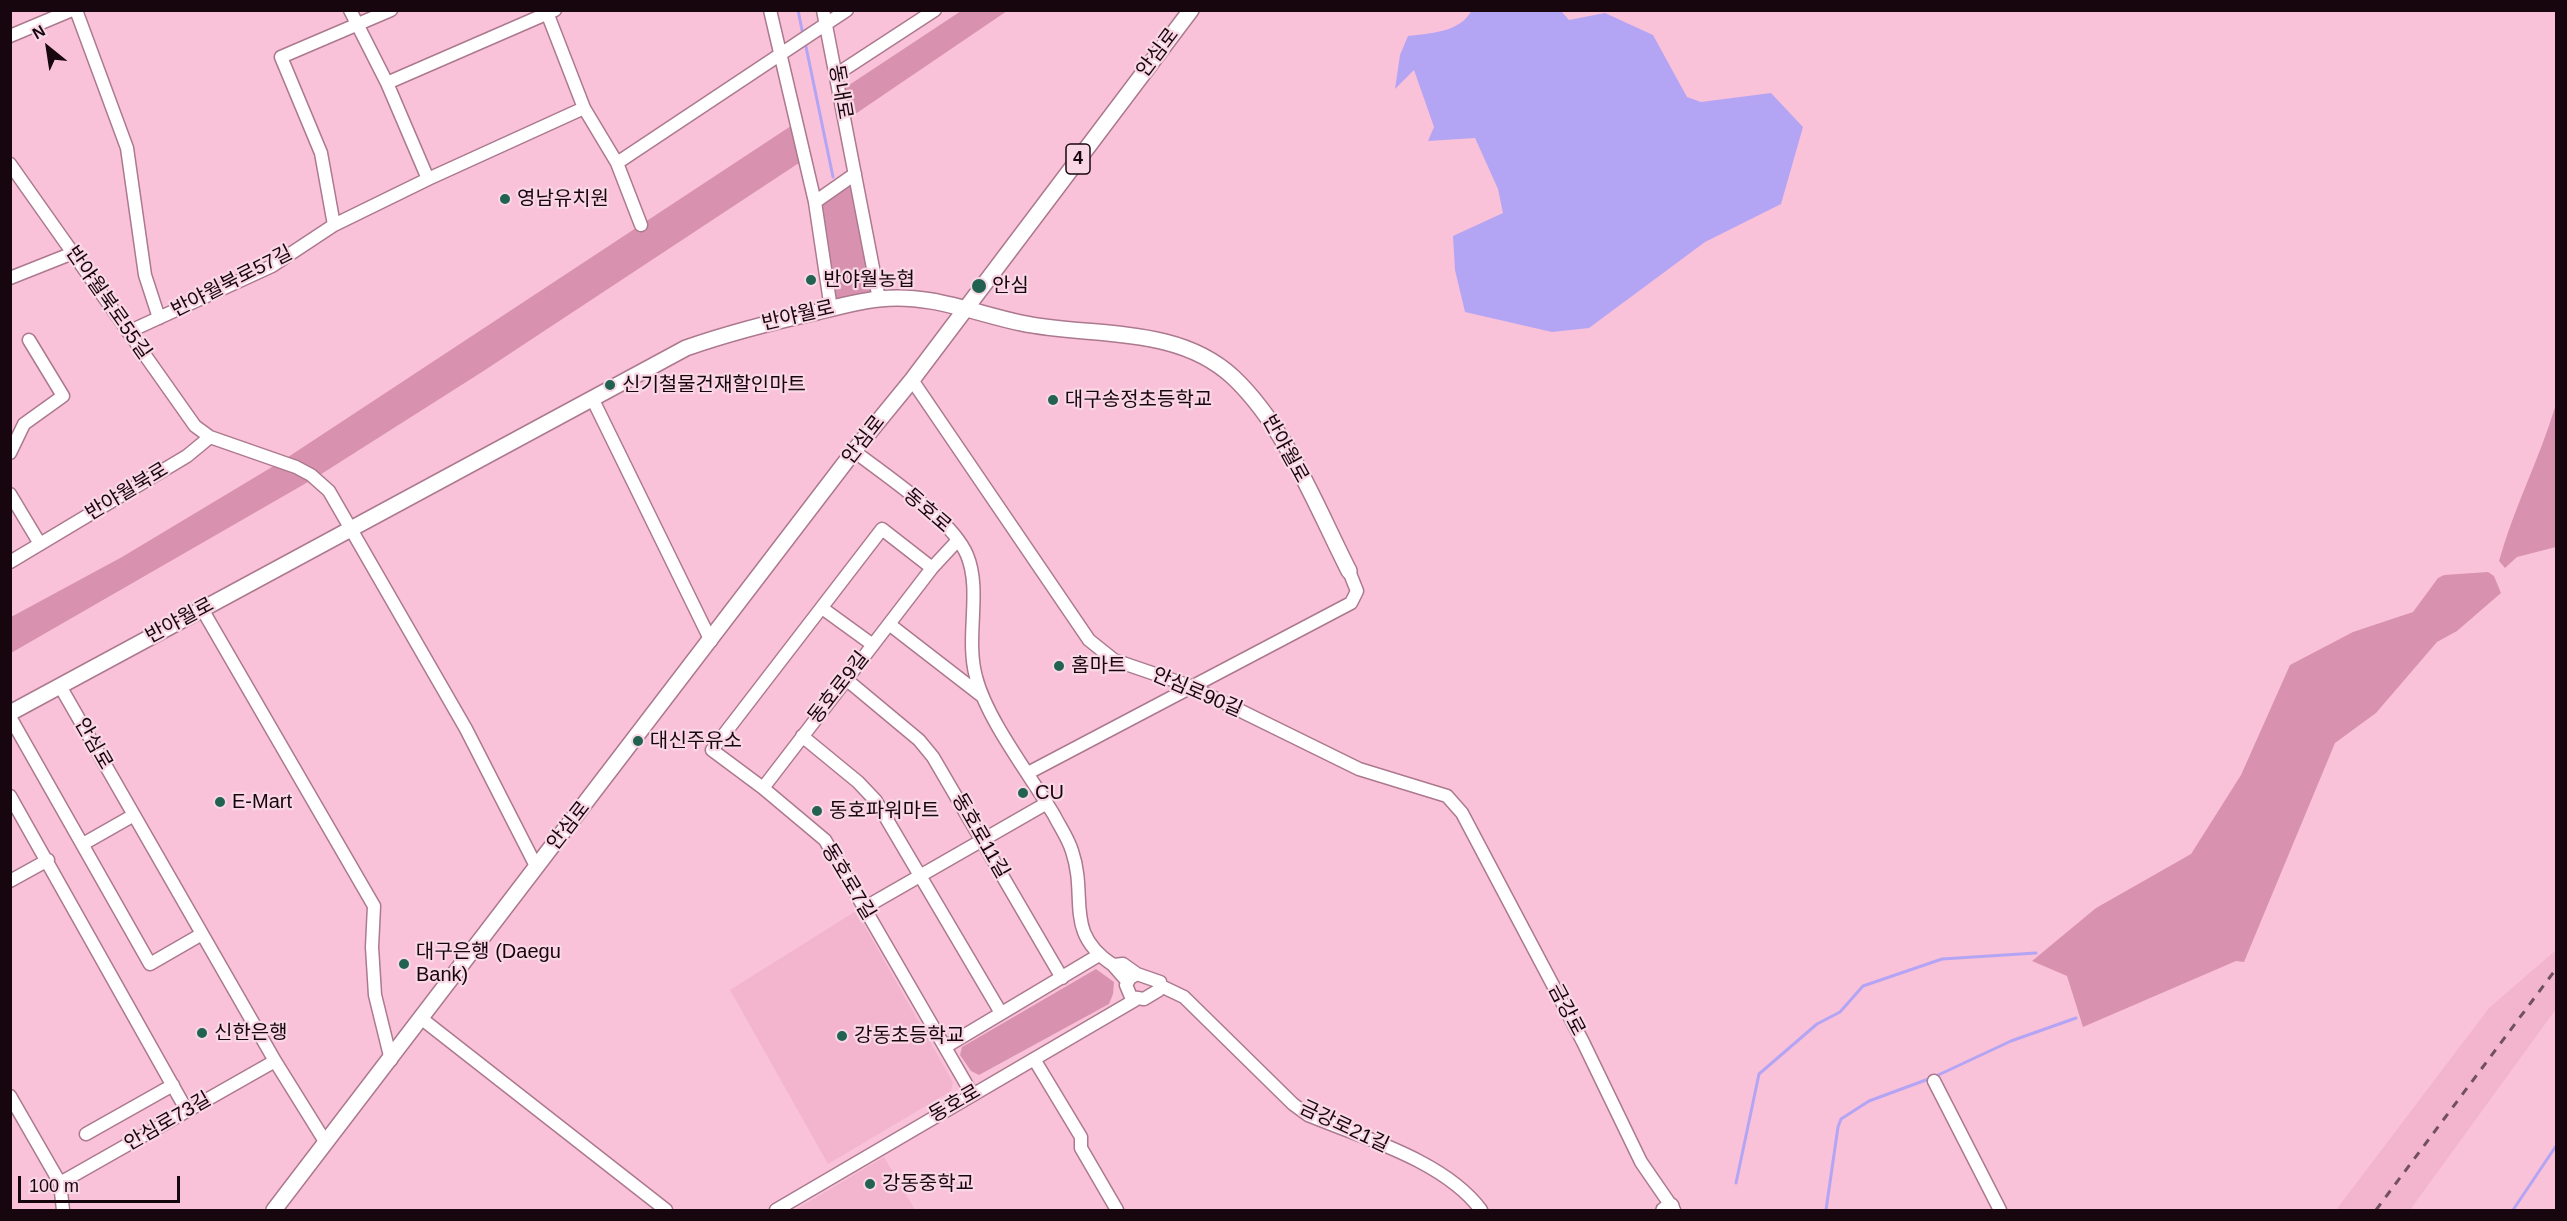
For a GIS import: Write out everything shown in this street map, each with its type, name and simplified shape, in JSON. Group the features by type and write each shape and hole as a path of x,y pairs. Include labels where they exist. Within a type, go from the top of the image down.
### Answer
{"main road":[{"name":"안심로","path":"274,1210 391,1060 854,451 912,380 1187,12"},
{"name":"반야월로","path":"10,715 686,348 735,331 879,299 911,298 966,307 1023,323 1150,338 1199,354 1232,376 1273,422 1348,571"}],"street":[{"path":"10,36 74,10 127,148 145,275 159,318"},
{"path":"350,10 387,83 428,178"},
{"path":"334,225 321,153 281,57 391,10"},
{"path":"770,10 815,202 831,309"},
{"name":"동내로","path":"823,10 879,299"},
{"path":"617,164 847,10"},
{"path":"837,74 935,10"},
{"path":"387,83 550,12 585,108 617,164 641,225"},
{"name":"반야월북로57길","path":"128,332 272,266 334,225 428,178 585,108"},
{"name":"반야월북로55길","path":"10,164 184,413 195,426 210,437"},
{"path":"815,202 855,174"},
{"path":"10,278 73,253"},
{"path":"10,453 24,424 63,396 29,340"},
{"name":"안심로90길","path":"912,380 1089,640 1114,660 1190,687 1359,769 1447,796 1462,813"},
{"path":"592,398 711,641"},
{"path":"210,437 254,454 282,461 311,475 329,491 351,529"},
{"name":"반야월북로","path":"10,562 187,456 210,437"},
{"name":"동호로","path":"854,451 946,524 967,556 973,580 972,657 982,696 1047,803 1072,851 1080,925 1084,935 1099,955 1113,965 1124,964 1132,977"},
{"path":"10,494 40,544"},
{"name":"안심로","path":"351,529 466,729 537,868"},
{"name":"동호로7길","path":"932,568 882,529 712,750 763,788 825,840 972,1094"},
{"name":"동호로9길","path":"958,540 932,568 802,736 858,782 876,801 1001,1013"},
{"path":"1028,773 1352,603 1357,591 1348,571"},
{"path":"822,608 873,645"},
{"path":"202,609 374,906 372,947 375,995 391,1060"},
{"name":"동호로","path":"889,624 982,696"},
{"name":"동호로11길","path":"847,680 903,726 933,757 1062,978"},
{"name":"안심로","path":"60,686 275,1061 326,1143"},
{"path":"10,715 150,964 202,934"},
{"path":"763,788 802,736"},
{"path":"10,796 187,1111"},
{"path":"864,908 1047,803"},
{"name":"금강로","path":"1462,813 1583,1042 1641,1162 1670,1209"},
{"path":"83,844 134,815"},
{"path":"10,881 48,860"},
{"path":"945,1047 1099,955"},
{"path":"1132,977 1126,990 1135,1000"},
{"name":"금강로21길","path":"1132,977 1155,979 1161,986 1184,998 1293,1104 1308,1115 1419,1161 1471,1197 1481,1210"},
{"name":"동호로","path":"776,1210 1135,1000 1144,999 1156,993 1161,986"},
{"path":"422,1019 666,1210"},
{"path":"1034,1059 1081,1137 1081,1148 1117,1210"},
{"name":"안심로73길","path":"60,1183 275,1061"},
{"path":"1934,1081 2000,1210"},
{"path":"86,1134 173,1085"},
{"path":"10,1096 60,1183 63,1210"}],"shaded area":[{"path":"1472,10 1561,11 1569,20 1605,13 1653,35 1687,97 1701,102 1771,93 1803,127 1781,204 1705,242 1589,328 1552,332 1465,312 1455,270 1453,236 1503,213 1498,189 1475,138 1428,141 1434,127 1414,70 1395,89 1400,55 1408,36 1435,33 1452,28 1467,18"},
{"path":"961,11 1007,11 845,121 840,91"},
{"path":"797,122 805,159 482,372 315,478 11,653 11,617 122,557 282,461"},
{"path":"855,174 879,299 831,309 815,202"},
{"path":"2556,404 2556,547 2517,557 2505,568 2499,561 2505,541"},
{"path":"2488,572 2494,576 2501,593 2457,631 2437,642 2376,713 2335,743 2244,962 2236,961 2083,1027 2067,976 2032,961 2096,908 2191,854 2241,775 2290,665 2353,632 2413,612 2438,578 2444,575"},
{"name":"강동초등학교","path":"856,911 953,1082 951,1091 828,1164 730,990"},
{"path":"2556,950 2556,1009 2410,1210 2336,1210 2489,1008"},
{"path":"1096,969 1114,982 1109,1004 979,1075 971,1071 960,1055 962,1047"},
{"name":"강동중학교","path":"884,1157 915,1210 795,1210"}],"waterway":[{"path":"798,10 803,35"},
{"path":"805,42 833,177"},
{"path":"1736,1183 1759,1074 1817,1024 1840,1012 1863,986 1942,959 2036,953"},
{"path":"1826,1210 1841,1119 1869,1101 1934,1077 2011,1041 2076,1018"},
{"path":"2513,1210 2556,1146"}],"railway":[{"path":"2376,1210 2556,969"}],"place":[{"name":"영남유치원","path":"505,199"},
{"name":"반야월농협","path":"811,280"},
{"name":"안심","path":"979,286"},
{"name":"신기철물건재할인마트","path":"610,385"},
{"name":"대구송정초등학교","path":"1053,400"},
{"name":"홈마트","path":"1059,666"},
{"name":"대신주유소","path":"638,741"},
{"name":"CU","path":"1023,793"},
{"name":"E-Mart","path":"220,802"},
{"name":"동호파워마트","path":"817,811"},
{"name":"대구은행 (Daegu Bank)","path":"404,964"},
{"name":"신한은행","path":"202,1033"},
{"name":"강동초등학교","path":"842,1036"},
{"name":"강동중학교","path":"870,1184"}]}
